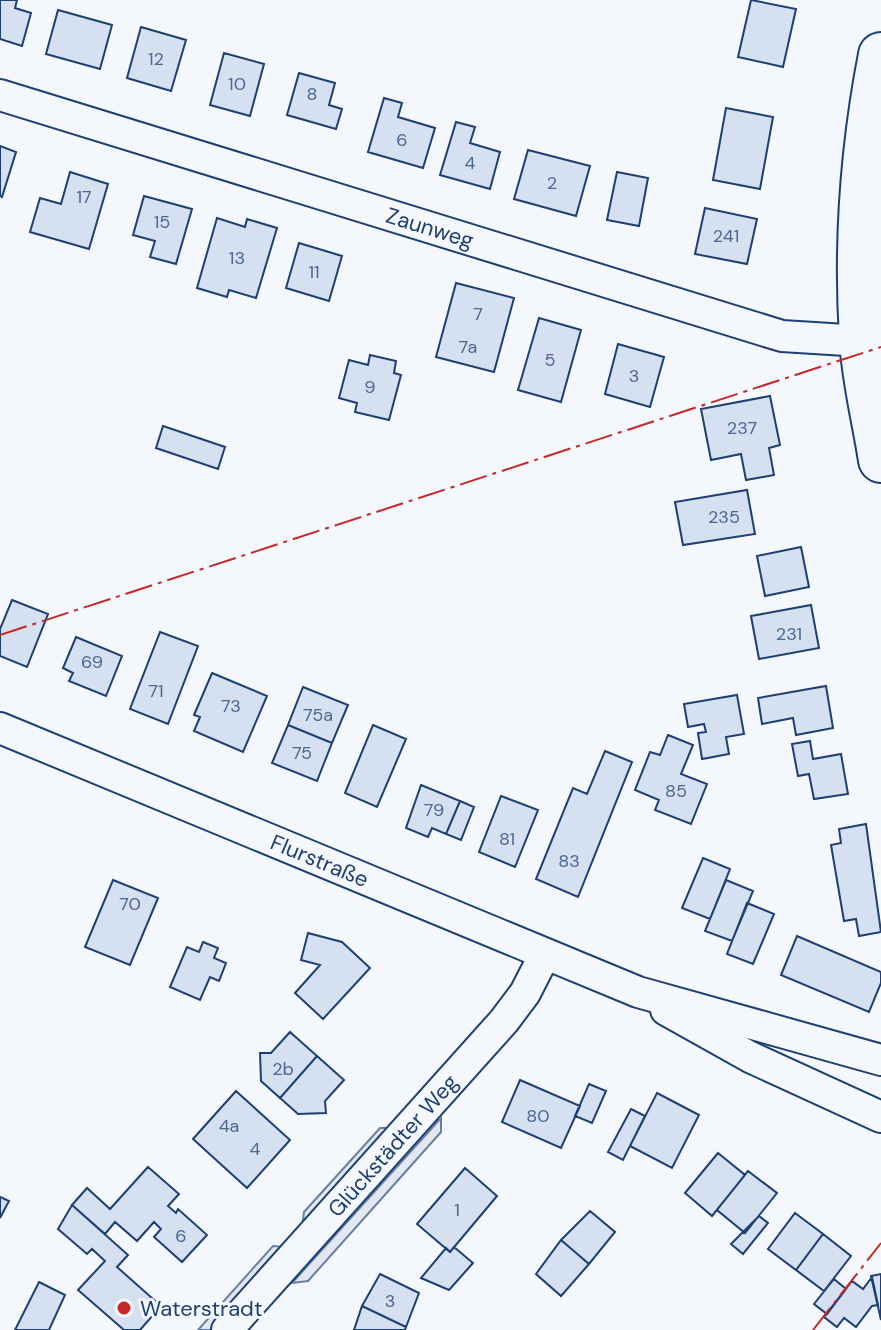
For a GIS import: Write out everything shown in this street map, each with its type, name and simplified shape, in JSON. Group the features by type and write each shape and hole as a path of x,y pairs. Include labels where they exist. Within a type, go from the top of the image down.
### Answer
{"main road":[{"path":"881,55 866,162 859,251 862,341 881,460"}],"street":[{"name":"Zaunweg","path":"0,95 782,336 862,341"},
{"name":"Flurstraße","path":"0,728 638,992 881,1060"},
{"name":"Glückstädter Weg","path":"227,1330 504,1021 525,993 545,954"},
{"name":"Flurstraße","path":"638,992 684,1022 750,1057 881,1117"}],"shaded area":[{"path":"441,1118 441,1132 308,1281 292,1283"},
{"path":"380,1128 395,1128 302,1229 304,1212"},
{"path":"273,1246 285,1247 210,1330 198,1330"}],"building":[{"path":"0,0 17,0 15,8 31,13 22,46 0,39"},
{"path":"751,0 796,9 783,67 738,57"},
{"path":"58,10 112,25 100,69 46,54"},
{"path":"141,27 186,40 171,91 127,78"},
{"path":"224,53 264,64 250,116 210,105"},
{"path":"299,73 335,83 329,105 342,109 336,129 287,115"},
{"path":"384,98 402,103 398,117 435,128 423,168 368,152"},
{"path":"726,108 773,117 760,189 713,180"},
{"path":"456,122 475,127 470,143 500,152 490,189 440,175"},
{"path":"0,146 16,152 2,197 0,196"},
{"path":"528,150 590,166 576,216 514,199"},
{"path":"70,172 108,184 89,249 30,232 40,198 61,204"},
{"path":"617,172 648,178 639,226 607,220"},
{"path":"144,196 192,209 176,264 150,257 155,241 133,235"},
{"path":"705,208 757,219 747,264 695,254"},
{"path":"217,218 245,227 247,219 277,228 256,298 229,290 227,297 197,288"},
{"path":"299,243 342,256 329,301 286,288"},
{"path":"456,283 514,298 494,372 436,357"},
{"path":"539,318 581,330 561,402 518,390"},
{"path":"618,344 664,357 650,407 605,394"},
{"path":"370,355 396,361 394,373 401,375 389,420 355,412 357,403 339,398 349,360 368,365"},
{"path":"770,396 780,445 769,448 774,475 746,480 741,454 711,460 701,409"},
{"path":"163,426 225,447 218,469 156,448"},
{"path":"747,490 755,534 683,545 675,502"},
{"path":"801,547 809,587 765,596 757,556"},
{"path":"12,600 48,614 27,667 0,656 0,629"},
{"path":"811,605 819,648 759,659 751,616"},
{"path":"160,632 198,646 168,724 130,709"},
{"path":"76,637 122,656 106,696 69,681 73,673 63,668"},
{"path":"212,673 267,696 243,752 194,731 200,717 194,715"},
{"path":"826,686 833,728 796,735 793,718 762,724 758,698"},
{"path":"303,687 348,705 332,743 288,725"},
{"path":"737,695 744,734 726,737 729,754 702,759 698,733 706,732 704,724 688,727 684,704"},
{"path":"288,725 332,743 317,781 272,763"},
{"path":"373,725 406,739 377,807 345,793"},
{"path":"668,735 693,745 681,774 707,784 691,824 655,810 659,800 635,790 650,752 660,755"},
{"path":"810,741 813,759 841,754 848,794 814,799 809,774 798,776 792,744"},
{"path":"605,751 632,762 578,897 536,879 573,788 587,794"},
{"path":"421,785 460,801 446,834 432,828 428,837 406,828"},
{"path":"501,796 538,810 515,867 479,852"},
{"path":"460,801 474,807 461,840 446,834"},
{"path":"866,824 881,932 859,936 856,919 844,921 831,845 841,843 839,829"},
{"path":"703,858 730,869 710,919 682,908"},
{"path":"113,880 158,898 130,965 85,947"},
{"path":"726,880 753,891 732,941 705,931"},
{"path":"747,903 774,914 753,964 727,954"},
{"path":"308,933 342,942 370,968 323,1019 295,993 320,965 301,960"},
{"path":"797,936 881,972 881,983 869,1012 781,975"},
{"path":"203,942 218,948 214,958 226,963 219,981 210,977 200,1000 170,987 187,947 199,952"},
{"path":"290,1032 317,1056 280,1098 261,1081 260,1053 271,1053"},
{"path":"317,1056 344,1080 325,1101 326,1113 298,1114 280,1098"},
{"path":"520,1080 580,1106 561,1148 502,1122"},
{"path":"589,1084 606,1091 592,1123 575,1116"},
{"path":"236,1091 290,1140 247,1188 193,1139"},
{"path":"657,1093 699,1115 672,1168 630,1146"},
{"path":"631,1109 645,1116 623,1160 608,1152"},
{"path":"718,1153 745,1175 712,1216 685,1193"},
{"path":"148,1167 179,1194 168,1206 176,1213 178,1209 207,1235 182,1262 154,1237 161,1229 154,1222 137,1241 115,1222 105,1234 72,1205 87,1188 110,1209"},
{"path":"465,1168 497,1196 450,1252 417,1224"},
{"path":"748,1171 777,1193 745,1233 717,1210"},
{"path":"0,1197 9,1201 0,1218"},
{"path":"72,1205 128,1255 117,1267 161,1306 140,1330 124,1330 78,1290 105,1261 92,1249 87,1254 58,1229"},
{"path":"590,1211 615,1232 589,1264 561,1240"},
{"path":"795,1213 823,1234 796,1270 768,1249"},
{"path":"759,1216 768,1223 743,1254 731,1244"},
{"path":"823,1234 851,1256 824,1291 796,1270"},
{"path":"561,1240 589,1264 561,1296 536,1274"},
{"path":"454,1247 473,1263 449,1290 421,1278 446,1248 450,1252"},
{"path":"380,1274 419,1293 406,1327 362,1306"},
{"path":"881,1274 881,1320 871,1276"},
{"path":"872,1277 878,1305 872,1306 856,1327 844,1318 837,1327 824,1317 852,1281 863,1289"},
{"path":"834,1279 846,1289 827,1314 814,1304"},
{"path":"39,1282 65,1295 49,1330 15,1330"},
{"path":"362,1306 406,1327 405,1330 354,1330"}],"power":[{"path":"0,635 881,347"},
{"path":"813,1330 881,1243"}],"place":[{"name":"Waterstradt","path":"124,1308"}]}
